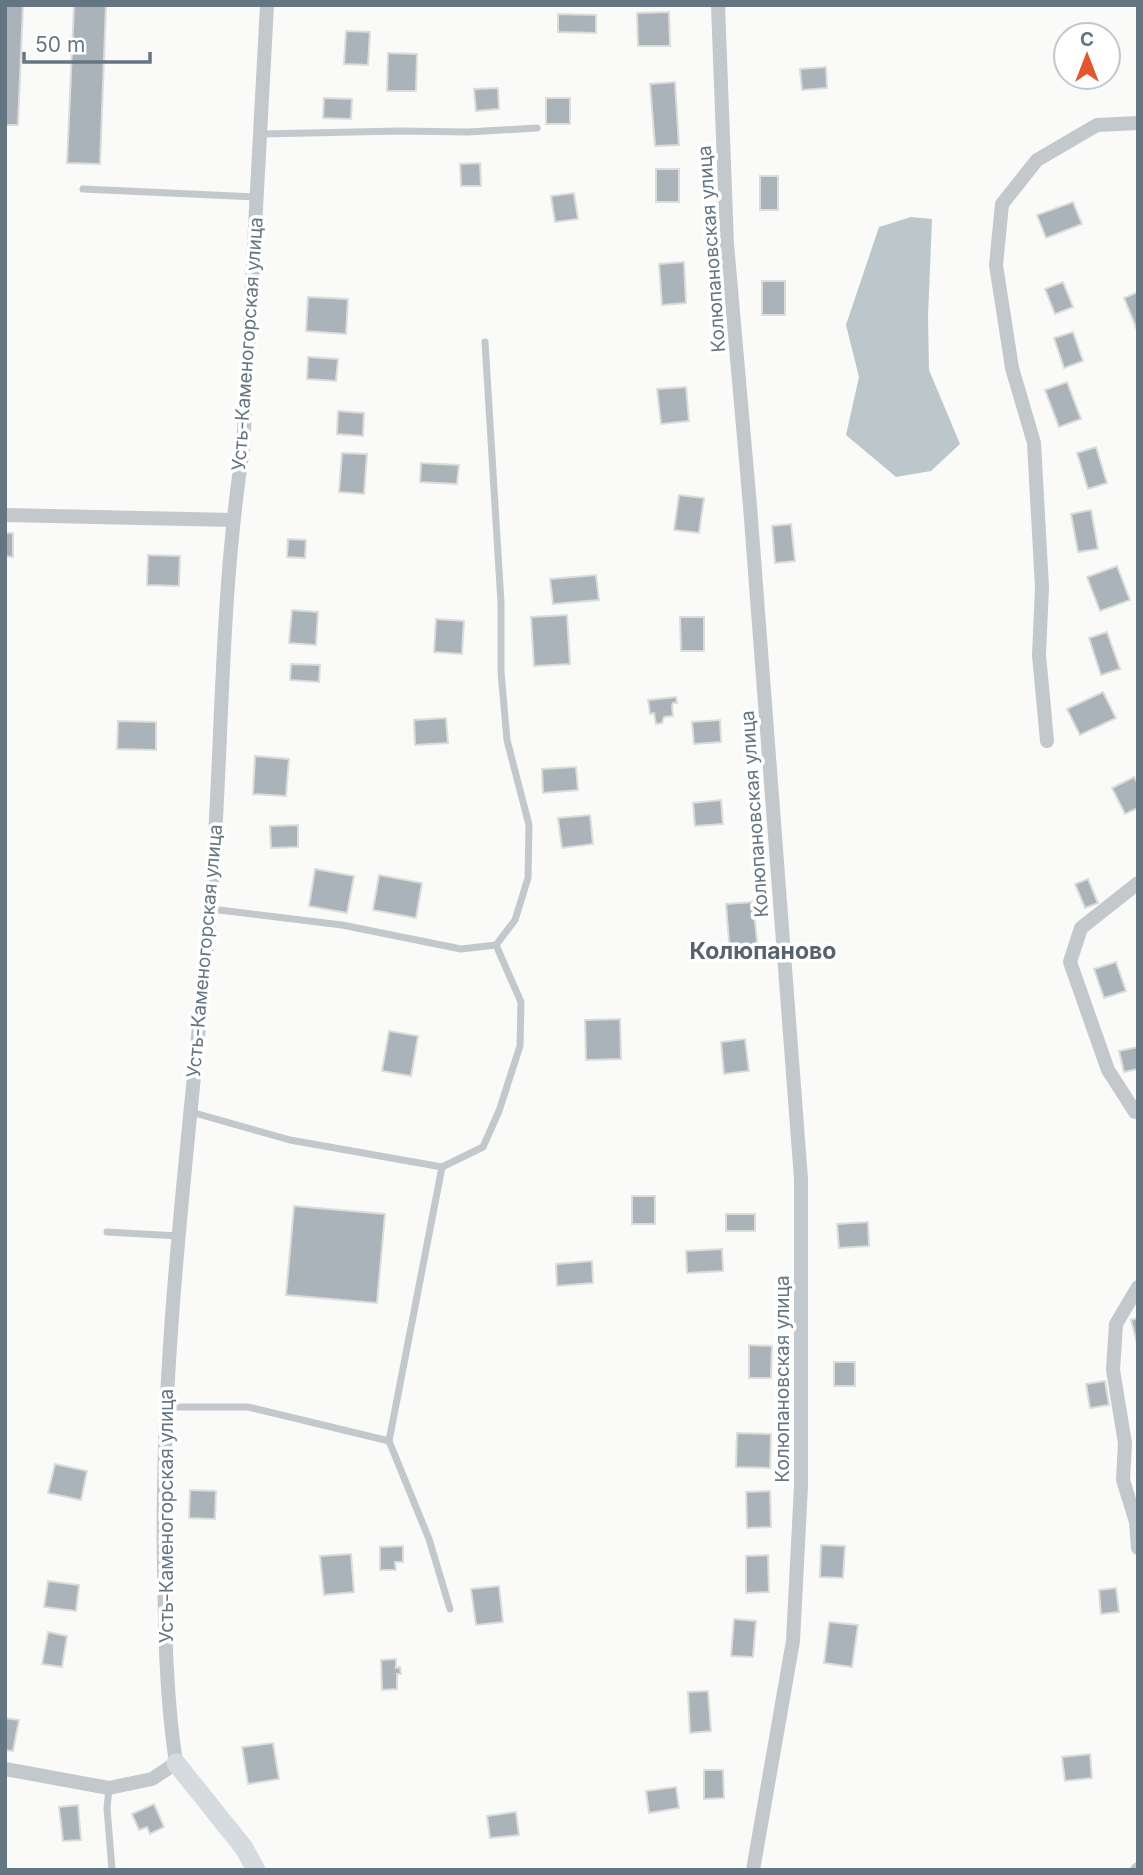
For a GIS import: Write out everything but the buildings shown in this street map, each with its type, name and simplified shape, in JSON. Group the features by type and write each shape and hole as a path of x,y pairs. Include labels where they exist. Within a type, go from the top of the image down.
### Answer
{"street":[{"name":"Усть-Каменогорская улица","path":"256,1870 244,1849 176,1763 168,1713 163,1521 165,1408 178,1236 210,909 232,520 243,450 267,5"},
{"name":"Колюпановская улица","path":"718,5 727,244 750,506 801,1180 801,1486 793,1641 753,1870"},
{"path":"1047,741 1039,654 1042,587 1034,443 1012,368 996,265 1002,204 1037,160 1097,125 1138,123"},
{"path":"5,515 232,520"},
{"path":"1135,1112 1108,1070 1070,962 1081,928 1138,883"},
{"path":"1138,1287 1116,1324 1113,1370 1131,1441 1123,1480 1136,1522 1138,1548"},
{"path":"5,1769 109,1788 152,1779 176,1763"}],"lane":[{"path":"260,134 468,132 537,128"},
{"path":"83,189 256,197"},
{"path":"210,909 342,925 461,949 496,945 515,920 528,878 529,825 507,740 503,699 495,470 485,342"},
{"path":"190,1112 290,1140 442,1167 483,1147 499,1111 520,1046 522,1002 496,945"},
{"path":"442,1167 389,1441 429,1539 450,1609"},
{"path":"107,1232 178,1236"},
{"path":"165,1408 248,1407 389,1441"},
{"path":"109,1788 107,1808 112,1870"}],"shaded area":[{"path":"911,217 932,219 929,370 960,444 931,471 896,477 846,435 859,377 846,325 879,227"}],"district":[{"name":"Колюпаново","path":"763,951"}]}
